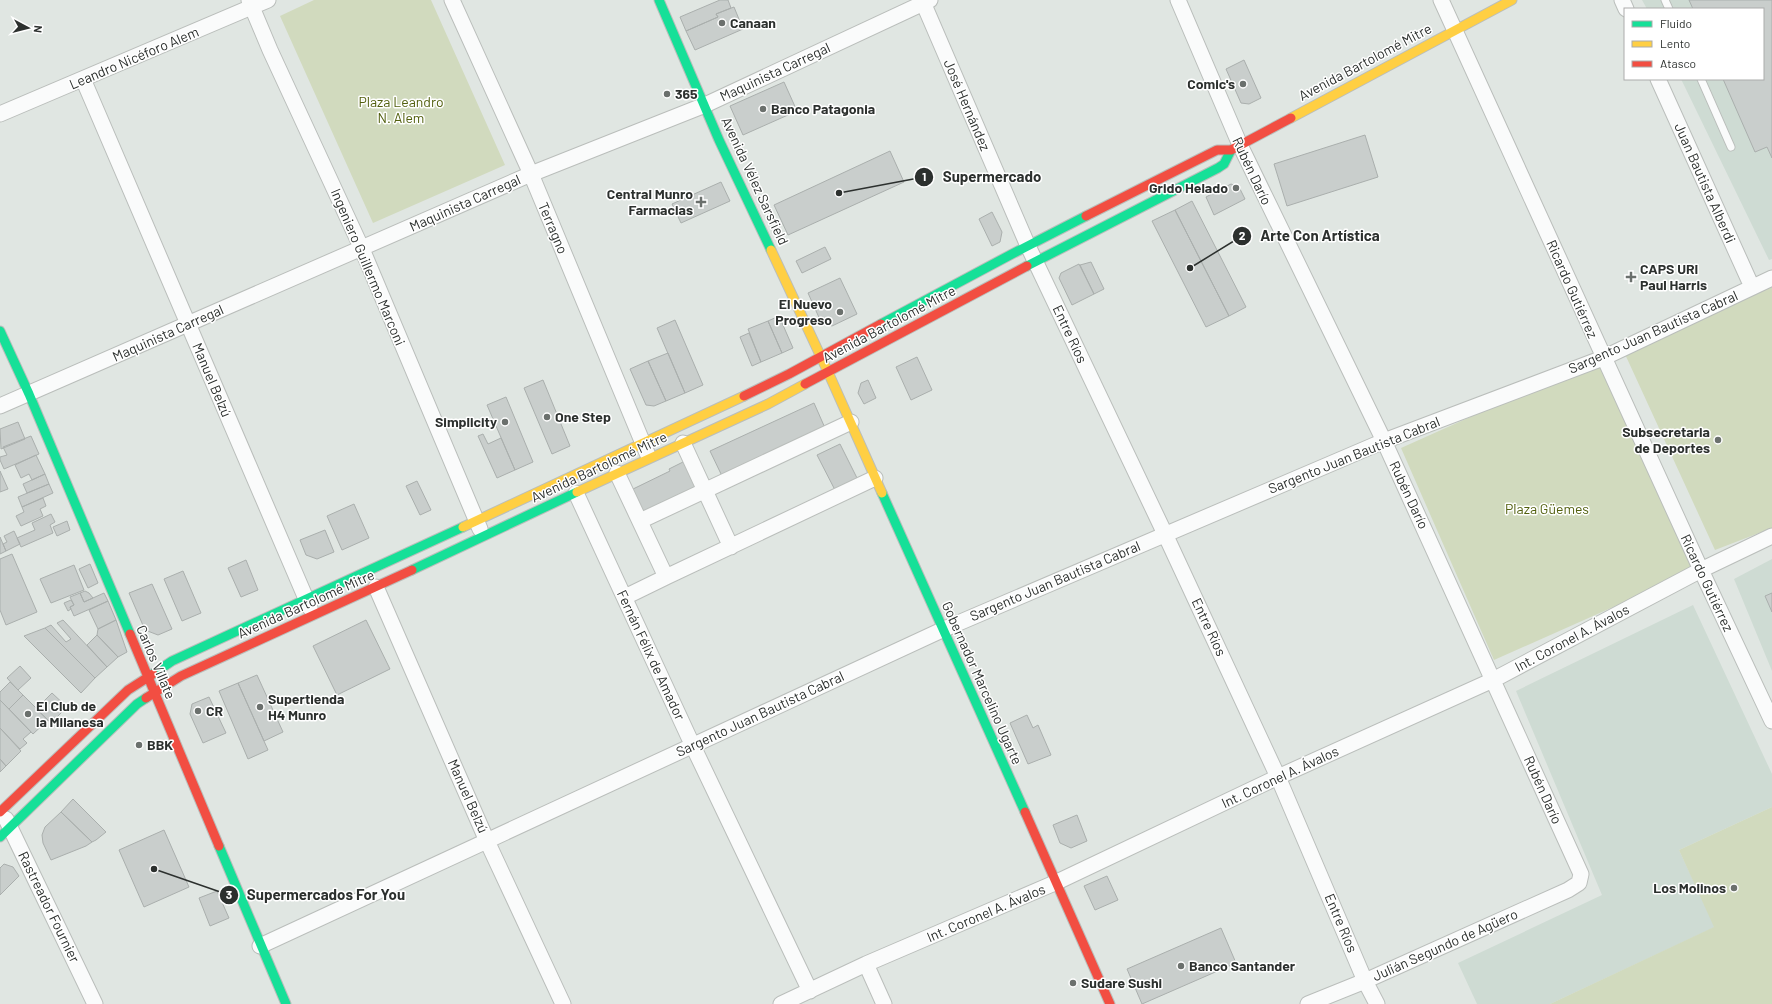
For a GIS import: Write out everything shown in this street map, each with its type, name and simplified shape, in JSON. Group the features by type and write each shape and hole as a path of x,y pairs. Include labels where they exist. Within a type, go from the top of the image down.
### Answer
{"main road":[{"name":"Avenida Vélez Sarsfield","path":"659,0 719,140 828,372"},
{"name":"Avenida Bartolomé Mitre","path":"5,833 104,734 137,704 181,676 376,587 483,535 768,404 828,372 1032,254 1217,150 1236,148 1512,0"},
{"name":"Avenida Bartolomé Mitre","path":"1,811 128,690 172,661 643,444 1032,254 1218,168 1224,164 1236,148"},
{"name":"Carlos Villate","path":"0,331 29,394 260,946 286,1004"},
{"name":"Gobernador Marcelino Ugarte","path":"828,372 942,630 1057,882 1110,1004"}],"street":[{"name":"Leandro Nicéforo Alem","path":"0,114 83,79 251,4 268,0"},
{"name":"Terragno","path":"452,0 531,174 649,458"},
{"name":"Rubén Darío","path":"1178,0 1236,148 1384,441 1582,874 1579,883"},
{"name":"Ricardo Gutiérrez","path":"1441,0 1603,358 1772,721"},
{"name":"Maquinista Carregal","path":"0,406 531,174 705,105 925,1"},
{"name":"José Hernández","path":"925,1 1032,254"},
{"name":"Ingeniero Guillermo Marconi","path":"251,4 270,50 362,249 483,535"},
{"name":"Manuel Belzú","path":"83,79 313,615"},
{"name":"Juan Bautista Alberdi","path":"1658,80 1752,287"},
{"name":"Entre Ríos","path":"1032,254 1278,777 1365,981 1377,1004"},
{"name":"Sargento Juan Bautista Cabral","path":"260,946 692,744 942,630 1384,441 1603,358 1772,278"},
{"path":"640,521 851,422"},
{"path":"684,443 731,546"},
{"path":"618,473 666,577"},
{"path":"625,596 875,478"},
{"name":"Fernán Félix de Amador","path":"576,493 625,596 692,744 810,991"},
{"name":"Int. Coronel A. Ávalos","path":"781,1004 866,964 1057,882 1278,777 1494,680 1701,570 1772,536"},
{"name":"Manuel Belzú","path":"376,587 487,841 563,1004"},
{"name":"Rastreador Fournier","path":"1,811 5,833 95,1004"},
{"name":"Julián Segundo de Agüero","path":"1308,1004 1365,981 1561,894 1579,883"},
{"path":"866,964 884,1004"}],"lane":[{"path":"1701,80 1731,147"}],"shaded area":[{"path":"1642,0 1772,0 1772,259 1769,260 1681,80 1764,80 1764,8 1646,8"},
{"path":"1772,559 1772,671 1734,579"},
{"name":"Los Molinos","path":"1693,605 1772,774 1772,807 1679,850 1715,927 1550,1004 1477,1004 1458,963 1602,895 1516,691"}],"green space":[{"name":"Plaza Leandro N. Alem","path":"314,0 431,0 505,165 373,223 280,16"},
{"name":"Subsecretaria de Deportes","path":"1772,285 1772,528 1715,550 1624,352"},
{"name":"Plaza Güemes","path":"1600,359 1694,571 1494,660 1401,448"},
{"name":"Los Molinos","path":"1772,807 1772,1004 1550,1004 1714,927 1679,850"}],"building":[{"path":"720,0 728,0 731,8 716,14 718,17 686,31 680,17"},
{"path":"1689,0 1772,0 1772,158 1767,147 1755,152 1723,80 1764,80 1764,8 1693,8"},
{"name":"Canaan","path":"734,7 743,29 695,50 686,31 718,17 716,14"},
{"name":"Comic's","path":"1244,60 1261,98 1249,104 1241,103 1226,69"},
{"name":"Banco Patagonia","path":"784,82 797,111 743,135 730,106"},
{"path":"1365,135 1378,177 1287,206 1274,164"},
{"path":"890,151 904,182 788,235 774,205"},
{"name":"Central Munro Farmacias","path":"721,182 730,201 681,223 672,204"},
{"path":"1231,184 1239,187 1245,199 1214,215 1206,197"},
{"path":"1192,201 1246,307 1229,316 1175,210"},
{"path":"1175,210 1229,316 1206,327 1152,221"},
{"path":"992,212 1002,232 1000,242 992,246 979,219"},
{"path":"825,247 831,259 802,273 796,261"},
{"path":"1091,262 1104,289 1094,294 1080,265"},
{"path":"1079,264 1094,294 1072,305 1059,278 1061,273"},
{"path":"840,278 857,314 832,326 821,322 808,293"},
{"path":"779,316 793,348 782,353 768,321"},
{"path":"675,320 703,385 685,393 657,328"},
{"path":"768,321 782,353 761,362 748,329"},
{"path":"749,333 761,362 752,366 740,337"},
{"path":"668,353 685,393 666,401 648,361"},
{"path":"917,357 932,390 911,400 896,367"},
{"path":"648,361 666,401 654,406 646,405 630,369"},
{"name":"One Step","path":"543,380 570,446 552,454 524,388"},
{"path":"868,380 876,398 864,404 858,393 861,383"},
{"name":"Simplicity","path":"506,397 533,462 515,470 487,405"},
{"path":"814,403 825,428 722,476 710,451"},
{"path":"18,422 25,439 1,449 0,429"},
{"path":"483,434 488,444 501,438 515,470 497,478 478,436"},
{"path":"31,436 39,454 4,469 0,457 7,455 3,447"},
{"path":"840,444 859,482 836,492 817,455"},
{"path":"36,455 45,474 32,480 29,474 21,478 15,465"},
{"path":"685,461 698,488 642,515 631,490 670,471 669,469"},
{"path":"0,471 8,489 0,492"},
{"path":"45,474 49,484 27,493 23,484"},
{"path":"417,481 431,510 420,515 406,486"},
{"path":"49,484 53,493 22,507 18,497"},
{"path":"43,498 46,506 40,509 43,516 21,526 16,516 24,512 22,507"},
{"path":"354,504 369,538 342,550 327,516"},
{"path":"51,514 55,522 50,525 53,533 21,547 17,538 35,530 32,523"},
{"path":"67,521 70,530 57,536 53,527"},
{"path":"325,530 334,552 317,559 306,555 300,540"},
{"path":"14,531 20,544 6,551 3,544 7,542 4,536"},
{"path":"0,537 6,551 0,554"},
{"path":"12,554 37,612 6,625 0,610 0,559"},
{"path":"246,560 258,590 241,597 228,568"},
{"path":"90,564 98,583 88,588 79,569"},
{"path":"74,565 84,590 51,603 40,579"},
{"path":"183,571 201,613 182,621 164,579"},
{"path":"152,584 172,629 158,635 145,630 129,593"},
{"path":"85,591 93,598 84,602 80,593"},
{"path":"80,593 84,602 104,593 108,601 74,616 70,607 74,605 70,597"},
{"path":"1772,593 1772,612 1765,596"},
{"path":"71,600 74,605 70,607 71,609 68,611 64,603"},
{"path":"108,601 116,620 98,629 89,610"},
{"path":"63,620 107,667 95,678 45,628 51,625 66,642 71,639 57,623"},
{"path":"116,620 127,652 118,657 97,635 98,629"},
{"path":"366,620 390,669 337,695 313,646"},
{"path":"45,628 95,678 81,693 24,636"},
{"path":"97,635 118,657 107,667 87,645"},
{"path":"20,666 31,678 18,690 7,678"},
{"name":"Supertienda H4 Munro","path":"257,675 283,732 264,741 238,683"},
{"path":"10,682 23,695 9,709 0,700 0,692"},
{"path":"238,683 268,750 248,759 219,691"},
{"path":"52,693 67,707 51,723 36,709"},
{"name":"El Club de la Milanesa","path":"23,695 48,720 33,734 9,709"},
{"path":"209,697 226,733 203,743 190,714 192,704"},
{"path":"0,700 31,732 23,739 27,743 20,749 0,728"},
{"path":"1027,715 1033,728 1038,725 1051,755 1028,764 1010,723"},
{"path":"0,728 21,751 6,766 0,759"},
{"path":"0,759 6,766 0,772"},
{"path":"73,799 106,832 92,842 61,812"},
{"path":"61,812 92,842 86,846 51,860 43,843 42,835 45,827"},
{"path":"1077,815 1087,841 1071,848 1060,843 1053,825"},
{"path":"164,830 189,887 144,907 119,850"},
{"path":"4,864 13,867 19,876 0,895 0,868"},
{"path":"1107,876 1118,900 1095,910 1084,886"},
{"path":"217,891 229,918 210,926 199,898"},
{"name":"Banco Santander","path":"1221,928 1236,963 1142,1004 1127,969"}],"traffic: fast":[{"path":"659,0 719,140 771,250"},
{"path":"1027,266 1218,168 1224,164 1231,150"},
{"path":"881,324 1086,216"},
{"path":"0,331 29,394 130,634"},
{"path":"412,570 577,492"},
{"path":"882,493 1025,812"},
{"path":"153,674 172,661 463,527"},
{"path":"0,837 137,704 146,698"},
{"path":"219,846 286,1004"}],"traffic: slow":[{"path":"1291,118 1512,0"},
{"path":"771,250 882,493"},
{"path":"577,492 768,404 805,384"},
{"path":"463,527 744,396"}],"traffic: jam":[{"path":"1086,216 1217,150 1231,150 1291,118"},
{"path":"805,384 1027,266"},
{"path":"744,396 789,374 881,324"},
{"path":"146,698 181,676 412,570"},
{"path":"130,634 219,846"},
{"path":"0,812 128,690 153,674"},
{"path":"1025,812 1110,1004"}],"place":[{"name":"Canaan","path":"722,23"},
{"name":"Comic's","path":"1243,84"},
{"name":"365","path":"667,94"},
{"name":"Banco Patagonia","path":"763,109"},
{"name":"Grido Helado","path":"1236,188"},
{"name":"Supermercado","path":"839,193"},
{"name":"Central Munro Farmacias","path":"701,202"},
{"name":"Arte Con Artística","path":"1190,268"},
{"name":"CAPS URI Paul Harris","path":"1631,277"},
{"name":"El Nuevo Progreso","path":"840,312"},
{"name":"One Step","path":"547,417"},
{"name":"Simplicity","path":"505,422"},
{"name":"Subsecretaria de Deportes","path":"1718,440"},
{"name":"Supertienda H4 Munro","path":"260,707"},
{"name":"CR","path":"198,711"},
{"name":"El Club de la Milanesa","path":"28,714"},
{"name":"BBK","path":"139,745"},
{"name":"Supermercados For You","path":"154,869"},
{"name":"Los Molinos","path":"1734,888"},
{"name":"Banco Santander","path":"1181,966"},
{"name":"Sudare Sushi","path":"1073,983"}]}
